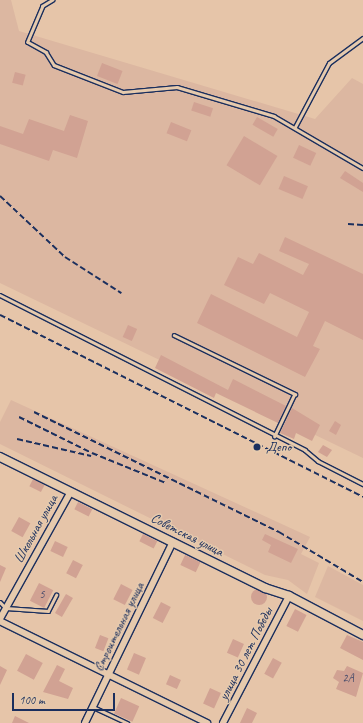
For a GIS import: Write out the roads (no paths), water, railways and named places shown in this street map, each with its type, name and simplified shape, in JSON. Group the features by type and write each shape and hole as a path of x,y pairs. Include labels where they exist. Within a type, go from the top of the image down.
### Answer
{"street":[{"name":"Советская улица","path":"0,457 70,493 265,588 289,596 363,635"},
{"name":"Школьная улица","path":"0,620 70,493"},
{"name":"Строительная улица","path":"85,723 173,542"},
{"name":"улица 30 лет Победы","path":"223,723 289,596"},
{"path":"0,620 207,723"}],"lane":[{"path":"53,0 43,6 28,42 46,52 54,65 123,92 177,87 274,116 363,168"},
{"path":"295,127 329,63 363,38"},
{"path":"0,295 275,436 363,484"},
{"path":"174,335 295,394 275,436"},
{"path":"0,602 6,608 48,611 56,595"},
{"path":"93,707 127,723"}],"railway":[{"path":"0,196 65,257 121,293"},
{"path":"348,224 363,225"},
{"path":"0,315 363,497"},
{"path":"34,412 279,532 363,582"},
{"path":"19,417 92,453 166,483"},
{"path":"17,439 91,456"}],"place":[{"name":"Депо","path":"257,447"}]}
